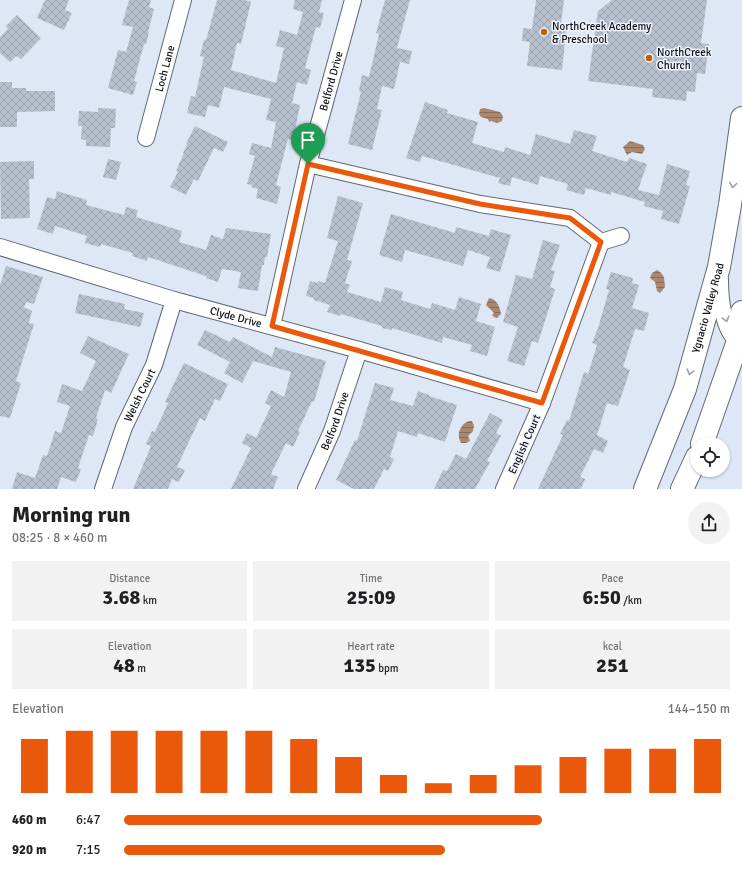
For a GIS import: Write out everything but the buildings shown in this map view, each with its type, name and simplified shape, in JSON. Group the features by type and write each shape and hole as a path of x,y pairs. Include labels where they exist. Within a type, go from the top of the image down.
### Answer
{"highway":[{"name":"Ygnacio Valley Road","path":"645,489 685,389 719,267 730,205 742,118"},
{"path":"705,437 740,342 742,312"},
{"path":"682,489 690,472"}],"street":[{"name":"Loch Lane","path":"146,138 183,0"},
{"name":"Belford Drive","path":"272,326 308,164 353,0"},
{"path":"308,164 480,204 570,218 601,242 621,236"},
{"name":"English Court","path":"504,489 542,403 601,242"},
{"name":"Clyde Drive","path":"0,247 174,300 359,350 542,403"},
{"path":"719,267 721,303 729,330 740,342"},
{"name":"Welsh Court","path":"103,489 124,427 154,365 174,300"},
{"name":"Belford Drive","path":"306,489 332,431 359,350"}],"shaded area":[{"path":"484,108 500,112 503,116 502,121 497,123 491,121 489,122 488,119 481,117 479,114 480,109"},
{"path":"630,141 643,145 645,149 642,154 632,152 627,155 623,147"},
{"path":"657,270 664,277 665,287 660,293 657,291 655,282 650,278 652,273"},
{"path":"489,298 494,300 499,306 501,314 497,318 492,315 494,313 486,305"},
{"path":"469,421 472,421 474,426 473,431 468,436 470,441 461,443 459,433 461,427"}],"place":[{"name":"NorthCreek Academy & Preschool","path":"544,32"},
{"name":"NorthCreek Church","path":"649,58"}],"route":[{"path":"308,164 480,204 570,218 601,242 542,403 272,326 308,164"}]}
